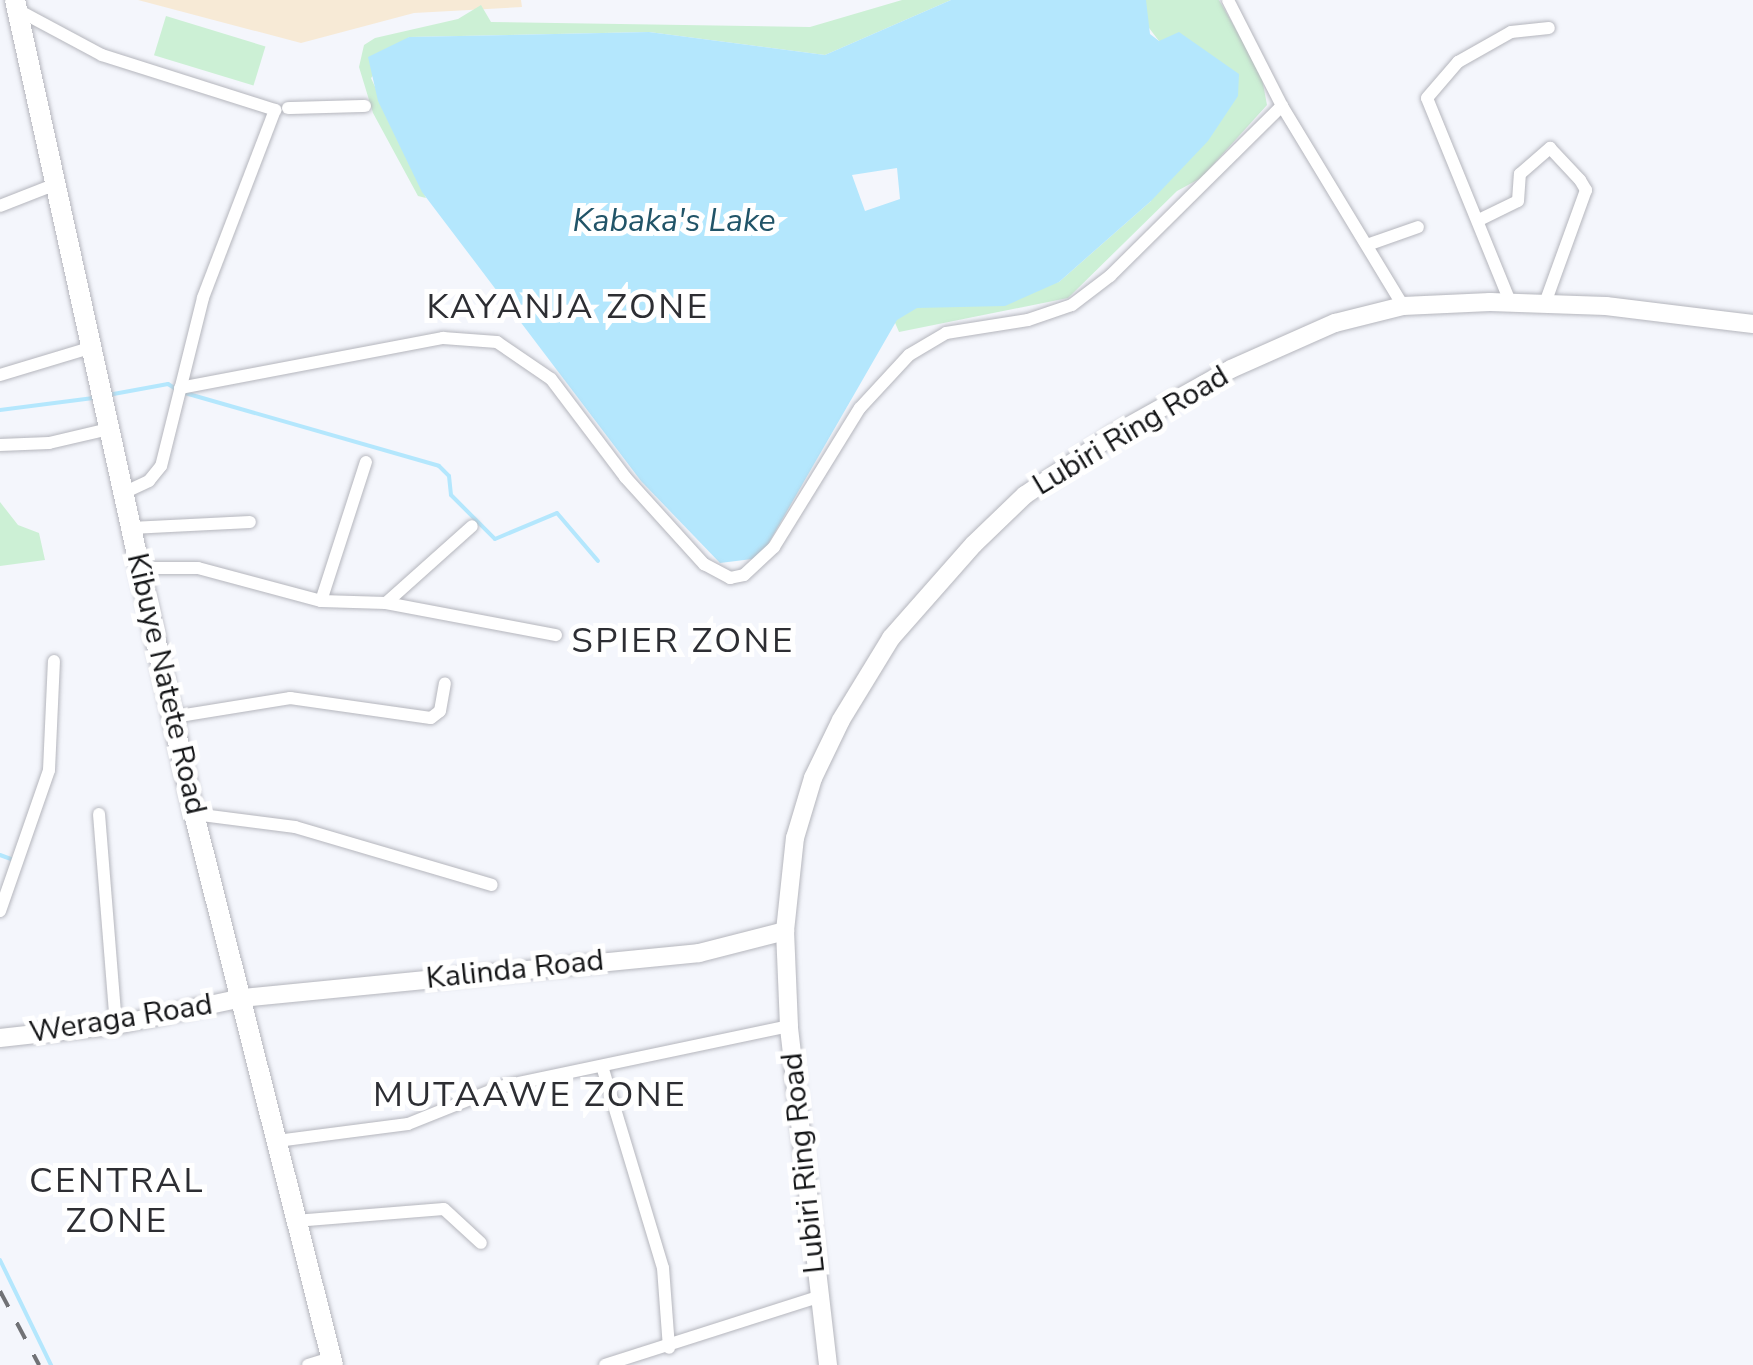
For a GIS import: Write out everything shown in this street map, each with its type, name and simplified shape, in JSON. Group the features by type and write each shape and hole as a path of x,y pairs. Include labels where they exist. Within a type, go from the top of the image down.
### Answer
{"main road":[{"name":"Kibuye Natete Road","path":"17,5 194,814 332,1361"},
{"name":"Lubiri Ring Road","path":"828,1365 789,1026 785,931 795,838 813,778 841,720 891,638 974,544 1025,495 1178,396 1285,342 1403,306 1606,306 1753,324"},
{"name":"Kalinda Road","path":"242,998 698,953 785,931"},
{"name":"Weraga Road","path":"0,1038 116,1024 242,998"}],"street":[{"path":"1228,0 1282,106 1403,306"},
{"path":"17,5 102,55 274,110 218,252 160,466 150,480 123,492"},
{"path":"1511,304 1427,98 1458,62 1511,32 1549,28"},
{"path":"288,108 365,106"},
{"path":"180,388 443,338 497,342 551,379 624,476 704,564 730,578 744,574 774,548 860,408 908,355 946,333 1044,316 1091,292 1282,106"},
{"path":"1479,220 1518,201 1523,192 1518,178 1550,148 1580,180 1586,190 1582,206 1544,306"},
{"path":"0,206 56,184"},
{"path":"1367,245 1418,227"},
{"path":"0,375 93,346"},
{"path":"0,445 49,443 109,429"},
{"path":"321,600 366,462"},
{"path":"130,528 250,522"},
{"path":"386,603 472,526"},
{"path":"139,568 198,568 321,600 386,603 556,635"},
{"path":"0,911 48,770 54,661"},
{"path":"174,717 290,698 432,718 440,711 446,683"},
{"path":"99,814 116,1024"},
{"path":"194,814 296,827 492,885"},
{"path":"277,1141 408,1124 500,1087 789,1026"},
{"path":"602,1066 663,1268 669,1348"},
{"path":"295,1220 444,1209 482,1243"},
{"path":"605,1365 818,1298"},
{"path":"308,1365 332,1361"}],"shaded area":[{"path":"138,0 521,0 522,7 414,13 301,43"}],"green space":[{"path":"902,0 951,0 825,55 649,32 409,37 371,78 426,198 418,196 373,113 359,67 364,45 375,38 458,19 481,5 491,22 810,27"},
{"path":"1146,0 1219,0 1261,73 1267,105 1201,178 1177,191 1068,298 899,332 890,311 1059,282 1151,201 1159,41 1146,24"},
{"path":"166,16 265,46 253,86 154,55"},
{"path":"0,502 18,525 39,533 45,560 0,566"}],"water":[{"name":"Kabaka's Lake","path":"951,0 1146,0 1150,34 1159,41 1179,32 1239,74 1238,96 1208,141 1151,201 1059,282 1005,306 917,308 897,320 760,558 720,563 641,481 422,192 378,101 368,57 409,37 649,32 825,55","holes":["897,168 900,199 865,211 852,175"]}],"waterway":[{"path":"108,395 168,384 176,389"},
{"path":"185,393 439,466 449,476 451,495 495,539 557,513 598,561"},
{"path":"0,410 93,398"},
{"path":"0,855 14,860"},
{"path":"0,1260 51,1365"}],"railway":[{"path":"0,1291 39,1365"}],"district":[{"name":"KAYANJA ZONE","path":"568,307"},
{"name":"SPIER ZONE","path":"683,641"},
{"name":"MUTAAWE ZONE","path":"530,1095"},
{"name":"CENTRAL ZONE","path":"117,1201"}]}
